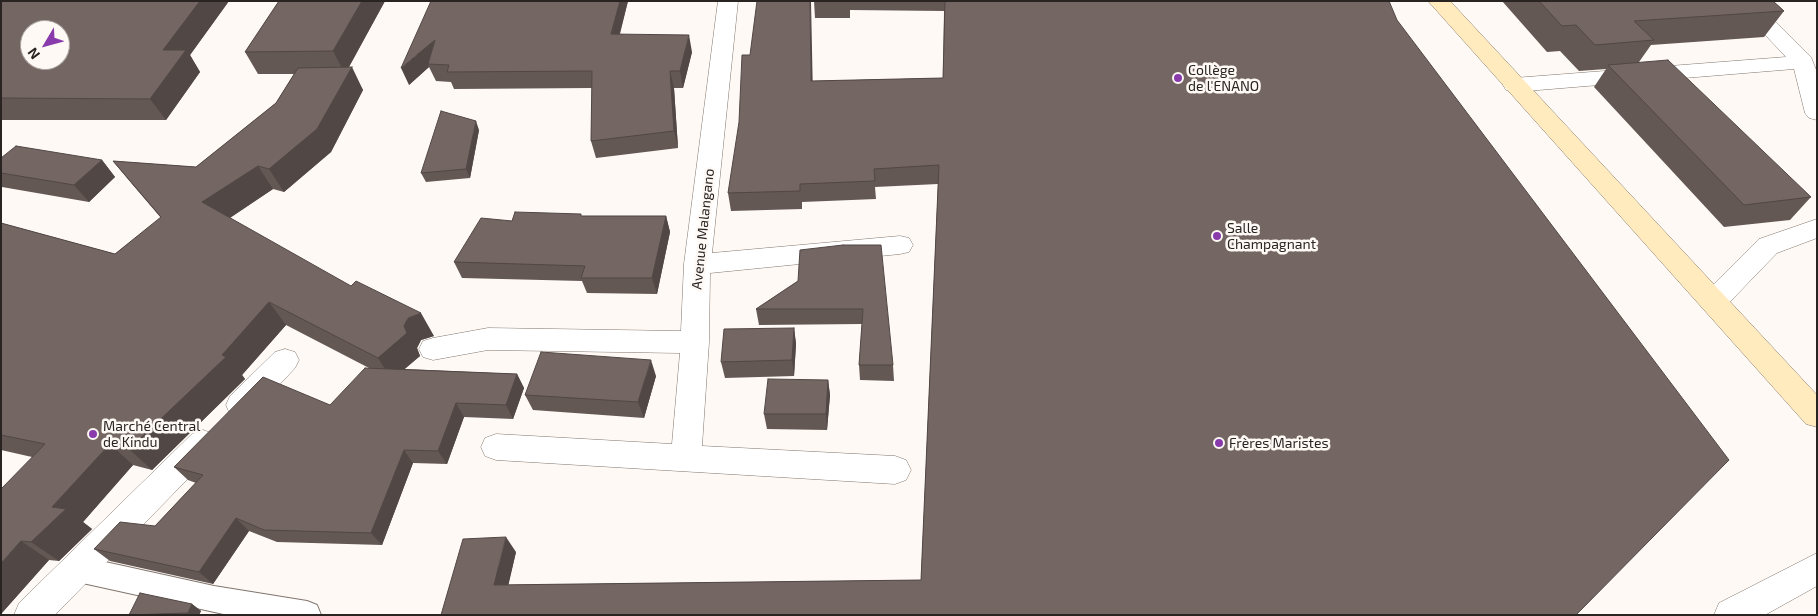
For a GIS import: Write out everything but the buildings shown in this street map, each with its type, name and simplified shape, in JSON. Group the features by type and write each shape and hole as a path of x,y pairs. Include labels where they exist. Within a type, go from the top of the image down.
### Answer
{"street":[{"name":"Avenue Malangano","path":"686,458 697,264 714,128 720,49 728,1"},
{"path":"1438,1 1817,415"},
{"path":"1743,1 1803,62 1817,113"},
{"path":"1514,85 1803,62"},
{"path":"1713,302 1768,246 1817,228"},
{"path":"697,264 900,246"},
{"path":"433,349 488,339 694,342"},
{"path":"31,615 285,360"},
{"path":"496,447 895,470"},
{"path":"1731,615 1817,568"}],"lane":[{"path":"78,569 214,598 307,615"}],"place":[{"name":"Collège de l'ENANO","path":"1178,78"},
{"name":"Salle Champagnant","path":"1217,236"},
{"name":"Marché Central de Kindu","path":"93,434"},
{"name":"Frères Maristes","path":"1219,443"}]}
